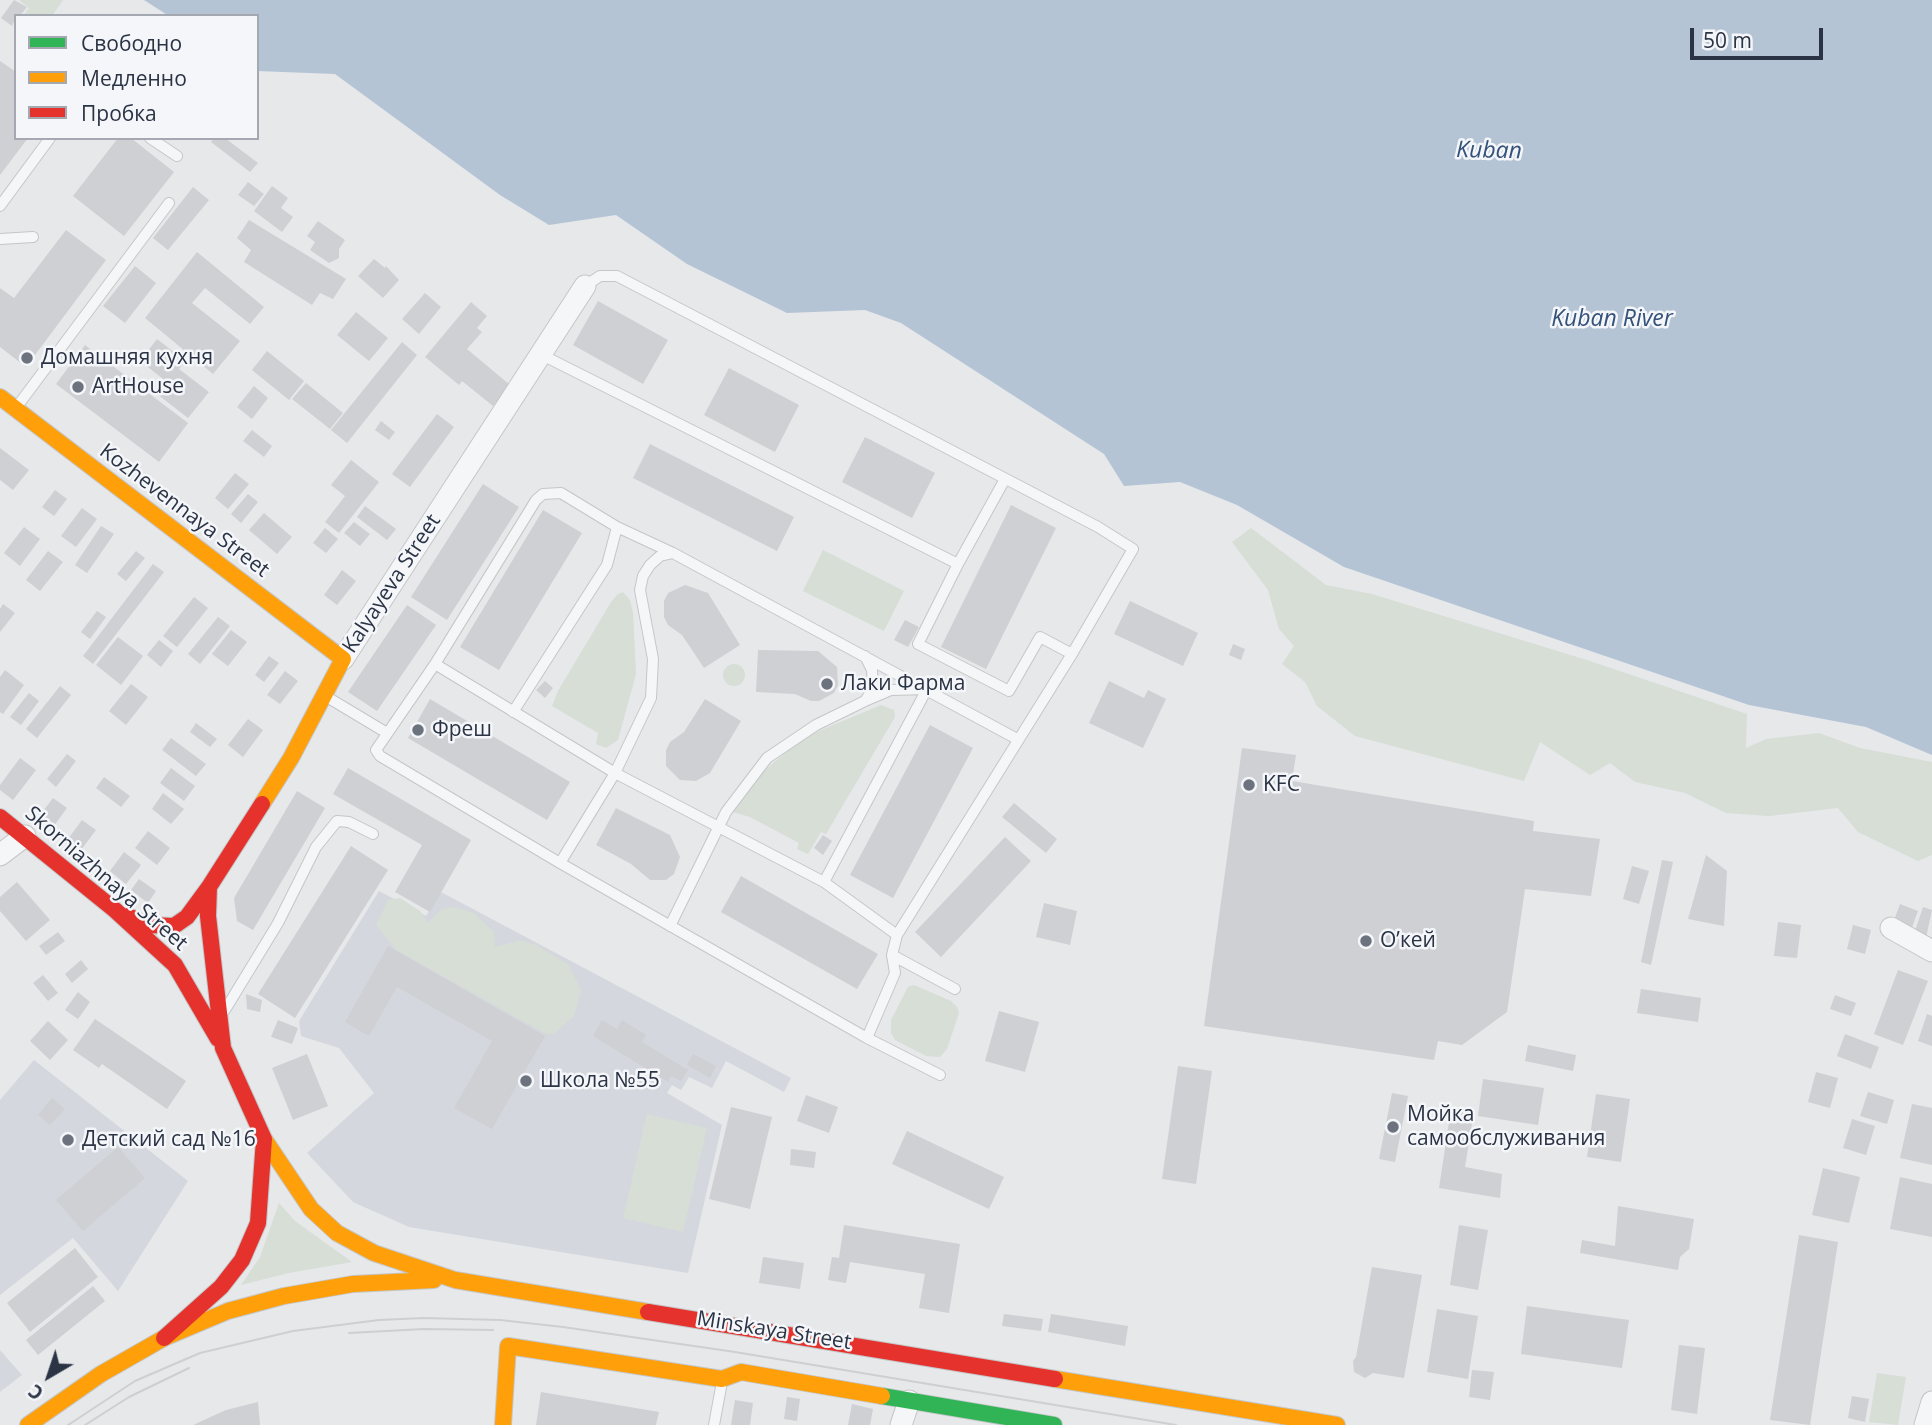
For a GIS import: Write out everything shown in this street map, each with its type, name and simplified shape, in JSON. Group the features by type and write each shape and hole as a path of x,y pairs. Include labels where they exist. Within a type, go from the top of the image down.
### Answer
{"main road":[{"name":"Kozhevennaya Street","path":"0,397 343,659"},
{"name":"Kalyayeva Street","path":"115,910 149,925 174,926 187,917 291,758 343,659"},
{"name":"Skorniazhnaya Street","path":"0,817 115,910 175,965 223,1048"},
{"path":"164,1338 222,1287 243,1260 258,1223 264,1139 223,1048 222,1016 215,985 209,887"},
{"name":"Minskaya Street","path":"264,1139 311,1209 337,1233 374,1253 455,1280 1337,1425"},
{"path":"27,1425 102,1374 164,1338 228,1311 285,1296 353,1284 455,1280"},
{"path":"503,1425 508,1346 722,1379 741,1372 1054,1425"}],"street":[{"name":"Kalyayeva Street","path":"343,659 585,286"},
{"path":"0,855 25,836"},
{"path":"1891,928 1932,951"},
{"path":"901,1425 909,1401"},
{"path":"1925,1425 1932,1402"}],"lane":[{"path":"0,206 49,140"},
{"path":"153,140 177,156"},
{"path":"15,409 169,203"},
{"path":"0,239 33,237"},
{"path":"585,286 600,276 617,276 1133,549 1072,654 897,935 892,955 895,973 866,1038"},
{"path":"542,355 957,564"},
{"path":"1005,479 957,564 918,644 1009,691 1040,638 1072,654"},
{"path":"940,1075 866,1038 560,863 380,756 376,750 435,664 536,500 543,494 561,493 617,527 673,553 1017,739"},
{"path":"513,712 607,565 617,527"},
{"path":"560,863 614,773 651,698 653,660 640,590 643,576 660,556 673,553"},
{"path":"865,656 872,670 873,689 865,701"},
{"path":"435,664 614,773 824,882 897,935"},
{"path":"670,926 734,800 767,758 816,724 865,701 891,691 927,690"},
{"path":"824,882 927,690"},
{"path":"324,696 387,733"},
{"path":"222,1016 278,923 323,838 337,821 349,822 373,834"},
{"path":"892,955 955,989"},
{"path":"714,1425 722,1379"}],"shaded area":[{"path":"19,0 63,0 53,14 24,14 29,8"},
{"path":"1251,528 1326,585 1372,594 1590,661 1747,714 1746,748 1766,739 1819,733 1860,748 1932,762 1932,855 1918,861 1858,832 1838,808 1769,816 1726,813 1685,793 1635,782 1610,763 1590,775 1540,742 1524,781 1355,736 1317,706 1305,682 1282,664 1294,646 1279,629 1268,590 1232,542"},
{"path":"823,550 904,591 884,631 803,591"},
{"path":"623,592 630,600 633,613 636,674 618,740 606,748 596,744 598,733 552,706 558,691 611,602"},
{"path":"730,664 738,664 745,671 745,679 738,686 730,686 723,679 723,671"},
{"path":"881,705 894,710 895,717 826,834 821,832 808,854 797,849 799,843 750,817 733,812 756,778 802,738"},
{"name":"Школа №55","path":"379,891 426,916 441,892 791,1078 784,1092 726,1061 712,1088 689,1077 681,1090 672,1085 667,1093 722,1125 688,1273 409,1227 353,1202 307,1153 374,1093 339,1048 301,1036 299,1021"},
{"path":"400,898 420,911 428,923 442,909 455,907 474,913 494,932 495,947 521,940 536,945 569,965 581,990 574,1016 554,1034 546,1034 396,950 376,925 388,900"},
{"path":"914,985 951,1001 957,1007 959,1013 947,1049 940,1057 926,1056 895,1040 891,1033 891,1020 908,987"},
{"name":"Детский сад №16","path":"34,1060 188,1181 118,1291 73,1238 0,1295 0,1100"},
{"path":"647,1114 707,1128 683,1232 623,1218"},
{"path":"279,1203 295,1221 352,1262 241,1285 260,1257"},
{"path":"0,1350 22,1375 0,1392"},
{"path":"1877,1373 1906,1377 1898,1425 1869,1422"}],"water":[{"name":"Kuban River","path":"144,0 1932,0 1932,755 1866,727 1749,705 1344,567 1237,505 1180,482 1124,486 1104,454 901,323 865,310 787,313 687,264 616,215 549,225 500,195 335,74 259,71 259,14 166,14"}],"building":[{"path":"14,0 27,7 22,14 14,14 12,26 1,18"},
{"path":"0,61 14,71 14,140 26,140 0,175"},
{"path":"116,140 134,140 174,172 124,236 73,196"},
{"path":"228,140 258,163 250,172 211,142"},
{"path":"248,182 264,194 254,206 238,195"},
{"path":"272,186 288,198 281,208 293,217 282,232 254,211"},
{"path":"193,187 209,200 168,250 153,238"},
{"path":"249,220 346,279 333,299 320,293 312,305 244,262 251,250 237,238"},
{"path":"318,221 345,240 339,249 339,258 329,263 310,250 315,242 307,236"},
{"path":"66,230 106,260 26,367 0,347 0,288 14,298"},
{"path":"197,252 264,307 250,324 205,288 192,303 240,341 213,374 145,318"},
{"path":"374,259 385,268 386,266 399,280 383,298 358,276"},
{"path":"135,266 156,283 125,323 103,306"},
{"path":"425,293 441,307 419,334 402,319"},
{"path":"598,301 668,340 643,384 573,345"},
{"path":"471,302 487,316 477,328 482,332 467,349 510,385 493,406 462,381 459,385 425,357"},
{"path":"356,312 388,338 369,361 337,335"},
{"path":"157,339 185,361 179,369 209,392 188,418 157,394 167,382 140,361"},
{"path":"402,342 417,355 347,443 331,430"},
{"path":"85,345 188,423 159,462 56,384"},
{"path":"267,351 304,381 289,400 252,370"},
{"path":"729,368 799,405 775,452 704,415"},
{"path":"306,383 343,413 330,429 292,399"},
{"path":"254,386 268,398 252,419 237,407"},
{"path":"437,414 454,427 410,487 392,474"},
{"path":"381,421 395,432 389,440 375,430"},
{"path":"252,430 272,446 264,457 243,441"},
{"path":"865,437 935,473 912,518 842,482"},
{"path":"650,444 794,517 777,551 633,478"},
{"path":"0,448 29,470 13,490 0,480"},
{"path":"351,460 379,482 339,533 325,522 345,496 331,485"},
{"path":"235,473 249,484 228,509 215,498"},
{"path":"483,484 519,507 447,620 411,597"},
{"path":"55,490 67,499 54,516 42,507"},
{"path":"248,494 258,502 241,523 231,514"},
{"path":"1011,505 1056,528 986,669 941,647"},
{"path":"365,506 396,529 387,540 357,517"},
{"path":"82,508 97,519 76,547 61,536"},
{"path":"543,510 582,533 499,670 460,647"},
{"path":"264,513 292,537 277,554 249,530"},
{"path":"354,522 370,534 360,546 344,533"},
{"path":"101,526 114,534 87,573 75,565"},
{"path":"24,527 40,539 20,566 4,553"},
{"path":"325,528 338,539 326,553 313,543"},
{"path":"48,551 63,562 40,591 26,580"},
{"path":"136,551 145,558 126,581 117,574"},
{"path":"153,564 164,572 93,664 83,656"},
{"path":"342,570 356,581 337,605 324,595"},
{"path":"685,585 708,593 740,645 704,668 682,635 668,625 664,617 664,601 668,593"},
{"path":"194,597 208,608 177,647 163,636"},
{"path":"1130,601 1198,633 1183,666 1114,634"},
{"path":"3,604 15,613 0,632 0,609"},
{"path":"407,605 436,625 377,711 348,692"},
{"path":"97,611 106,617 90,639 81,632"},
{"path":"218,617 230,626 200,664 188,654"},
{"path":"905,620 919,627 908,647 894,640"},
{"path":"231,630 247,642 228,666 212,654"},
{"path":"118,637 143,656 121,685 96,665"},
{"path":"159,640 173,651 161,667 147,655"},
{"path":"1233,644 1245,649 1241,660 1229,655"},
{"path":"758,650 818,651 837,667 838,685 834,693 819,701 811,701 795,694 756,692"},
{"path":"269,656 279,663 264,682 255,675"},
{"path":"5,670 24,685 3,714 0,712 0,677"},
{"path":"285,671 298,681 280,704 267,695"},
{"path":"545,681 553,688 545,698 536,690"},
{"path":"1109,681 1144,698 1148,690 1166,699 1143,748 1089,723"},
{"path":"131,684 148,697 126,725 109,711"},
{"path":"60,686 71,695 37,738 26,729"},
{"path":"29,693 39,701 21,725 10,717"},
{"path":"430,699 570,782 547,820 408,738"},
{"path":"705,699 741,721 710,773 696,781 680,780 666,766 666,750 670,742 684,732"},
{"path":"248,719 263,730 243,757 228,745"},
{"path":"196,723 217,739 210,747 190,732"},
{"path":"930,725 973,748 893,898 850,875"},
{"path":"171,738 206,764 196,776 162,750"},
{"name":"О’кей","path":"1242,748 1296,755 1292,781 1534,821 1533,831 1600,839 1591,896 1525,889 1507,1012 1462,1045 1438,1041 1434,1060 1204,1026"},
{"path":"67,754 76,761 56,787 47,779"},
{"path":"20,758 36,770 13,800 0,790 0,785"},
{"path":"171,768 195,786 184,801 160,783"},
{"path":"348,768 471,840 430,912 395,892 422,845 333,794"},
{"path":"104,777 130,796 121,807 96,788"},
{"path":"297,791 325,808 253,930 237,921 234,898"},
{"path":"163,793 184,809 171,824 152,809"},
{"path":"53,798 67,808 51,830 37,819"},
{"path":"1014,803 1057,839 1046,853 1002,817"},
{"path":"616,808 670,835 680,857 674,874 666,880 650,880 631,864 596,845"},
{"path":"82,820 96,830 81,850 68,839"},
{"path":"148,831 170,848 157,865 135,848"},
{"path":"823,835 832,841 823,855 814,848"},
{"path":"1005,837 1031,861 941,957 915,932"},
{"path":"351,846 388,870 295,1018 258,994"},
{"path":"124,852 141,865 126,884 110,871"},
{"path":"1706,855 1727,871 1724,926 1688,919"},
{"path":"1662,860 1673,862 1651,965 1641,962"},
{"path":"1632,866 1649,871 1639,904 1623,899"},
{"path":"741,876 878,954 857,989 721,912"},
{"path":"139,879 156,891 148,903 131,890"},
{"path":"17,882 50,920 26,941 0,911 0,897"},
{"path":"1044,903 1077,911 1070,945 1036,937"},
{"path":"1900,904 1918,911 1911,930 1893,923"},
{"path":"1923,907 1932,910 1926,938 1914,934"},
{"path":"1778,922 1801,925 1797,958 1774,956"},
{"path":"1853,925 1871,930 1865,954 1847,949"},
{"path":"58,932 65,941 46,955 39,946"},
{"path":"388,946 545,1036 492,1129 454,1108 492,1041 397,987 369,1036 345,1022"},
{"path":"81,960 88,969 72,983 65,974"},
{"path":"1898,970 1928,981 1903,1045 1874,1034"},
{"path":"43,975 58,993 48,1001 33,983"},
{"path":"1641,989 1701,998 1698,1022 1637,1013"},
{"path":"78,992 90,1002 78,1019 65,1010"},
{"path":"246,994 262,1000 260,1012 247,1009"},
{"path":"1835,995 1856,1003 1851,1016 1830,1009"},
{"path":"999,1011 1039,1022 1025,1072 985,1061"},
{"path":"1927,1014 1932,1016 1932,1046 1918,1041"},
{"path":"95,1019 186,1081 167,1109 102,1064 99,1068 73,1050"},
{"path":"278,1020 298,1028 292,1044 271,1037"},
{"path":"602,1020 617,1029 622,1020 646,1035 642,1042 688,1070 681,1081 671,1076 668,1082 593,1036"},
{"path":"48,1021 68,1040 50,1060 30,1041"},
{"path":"1845,1034 1879,1047 1871,1069 1837,1056"},
{"path":"1528,1045 1576,1055 1573,1071 1525,1061"},
{"path":"307,1054 328,1106 293,1120 272,1068"},
{"path":"693,1054 716,1066 710,1078 687,1065"},
{"path":"1178,1066 1212,1071 1196,1184 1162,1179"},
{"path":"1816,1072 1838,1078 1830,1108 1808,1102"},
{"path":"1483,1079 1544,1088 1538,1125 1478,1116"},
{"path":"1868,1092 1894,1100 1887,1124 1860,1116"},
{"name":"Мойка самообслуживания","path":"1392,1093 1408,1096 1395,1162 1379,1159"},
{"path":"1596,1094 1630,1099 1621,1162 1587,1157"},
{"path":"806,1095 838,1107 829,1133 797,1121"},
{"path":"52,1098 65,1109 50,1125 38,1115"},
{"path":"1912,1104 1932,1108 1932,1165 1900,1158"},
{"path":"731,1107 772,1117 750,1209 709,1199"},
{"path":"1451,1109 1474,1111 1465,1167 1502,1174 1500,1198 1439,1188"},
{"path":"1852,1119 1875,1126 1866,1155 1843,1148"},
{"path":"907,1131 1004,1177 989,1209 892,1164"},
{"path":"118,1147 145,1178 83,1231 56,1200"},
{"path":"791,1149 816,1152 814,1168 790,1165"},
{"path":"1823,1168 1860,1177 1849,1223 1812,1215"},
{"path":"1900,1177 1932,1184 1932,1237 1890,1229"},
{"path":"1618,1206 1694,1219 1689,1249 1680,1257 1678,1270 1580,1253 1582,1240 1615,1246"},
{"path":"844,1225 960,1244 949,1313 919,1308 925,1274 850,1262 846,1283 828,1280 832,1257 839,1258"},
{"path":"1459,1225 1488,1230 1478,1290 1450,1285"},
{"path":"1799,1235 1838,1242 1810,1425 1770,1420"},
{"path":"75,1248 98,1277 30,1332 7,1303"},
{"path":"763,1257 804,1263 800,1289 759,1283"},
{"path":"1372,1267 1422,1275 1404,1378 1373,1373 1365,1378 1354,1372 1353,1361 1356,1357"},
{"path":"93,1286 105,1301 38,1355 26,1340"},
{"path":"1527,1306 1629,1320 1622,1368 1521,1354"},
{"path":"1437,1309 1478,1316 1468,1379 1427,1372"},
{"path":"1004,1314 1043,1319 1041,1331 1002,1326"},
{"path":"1051,1314 1128,1326 1125,1346 1048,1332"},
{"path":"1679,1345 1705,1348 1697,1414 1671,1410"},
{"path":"1472,1370 1494,1372 1490,1400 1469,1397"},
{"path":"541,1392 659,1412 656,1425 536,1425"},
{"path":"1852,1396 1869,1399 1865,1422 1848,1418"},
{"path":"787,1397 800,1399 797,1421 784,1419"},
{"path":"735,1400 753,1403 750,1425 731,1425"},
{"path":"258,1402 260,1425 193,1425 226,1410"},
{"path":"852,1404 873,1409 870,1425 848,1425"}],"tram line":[{"path":"68,1425 135,1381 200,1353 293,1331 379,1320 424,1318 500,1320 563,1327 735,1352 1176,1425"},
{"path":"349,1333 424,1329 493,1330"},
{"path":"85,1425 129,1397 189,1368"}],"traffic: fast":[{"path":"882,1396 1054,1425"}],"traffic: slow":[{"path":"0,397 343,659 291,758 262,804"},
{"path":"264,1139 311,1209 337,1233 374,1253 455,1280 648,1312"},
{"path":"28,1425 101,1374 164,1338 228,1311 284,1296 353,1284 434,1280"},
{"path":"503,1425 508,1346 722,1379 741,1372 882,1396"},
{"path":"1055,1379 1337,1425"}],"traffic: jam":[{"path":"164,1338 221,1287 242,1260 258,1223 264,1139 223,1048 208,916 209,887 262,804"},
{"path":"0,817 115,910 175,965 218,1039"},
{"path":"128,916 149,925 174,926 187,917 209,887"},
{"path":"648,1312 1055,1379"}],"place":[{"name":"Домашняя кухня","path":"27,358"},
{"name":"ArtHouse","path":"78,387"},
{"name":"Лаки Фарма","path":"827,684"},
{"name":"Фреш","path":"418,730"},
{"name":"KFC","path":"1249,785"},
{"name":"О’кей","path":"1366,941"},
{"name":"Школа №55","path":"526,1081"},
{"name":"Мойка самообслуживания","path":"1393,1127"},
{"name":"Детский сад №16","path":"68,1140"}],"water label":[{"name":"Kuban","path":"1489,151"}]}
